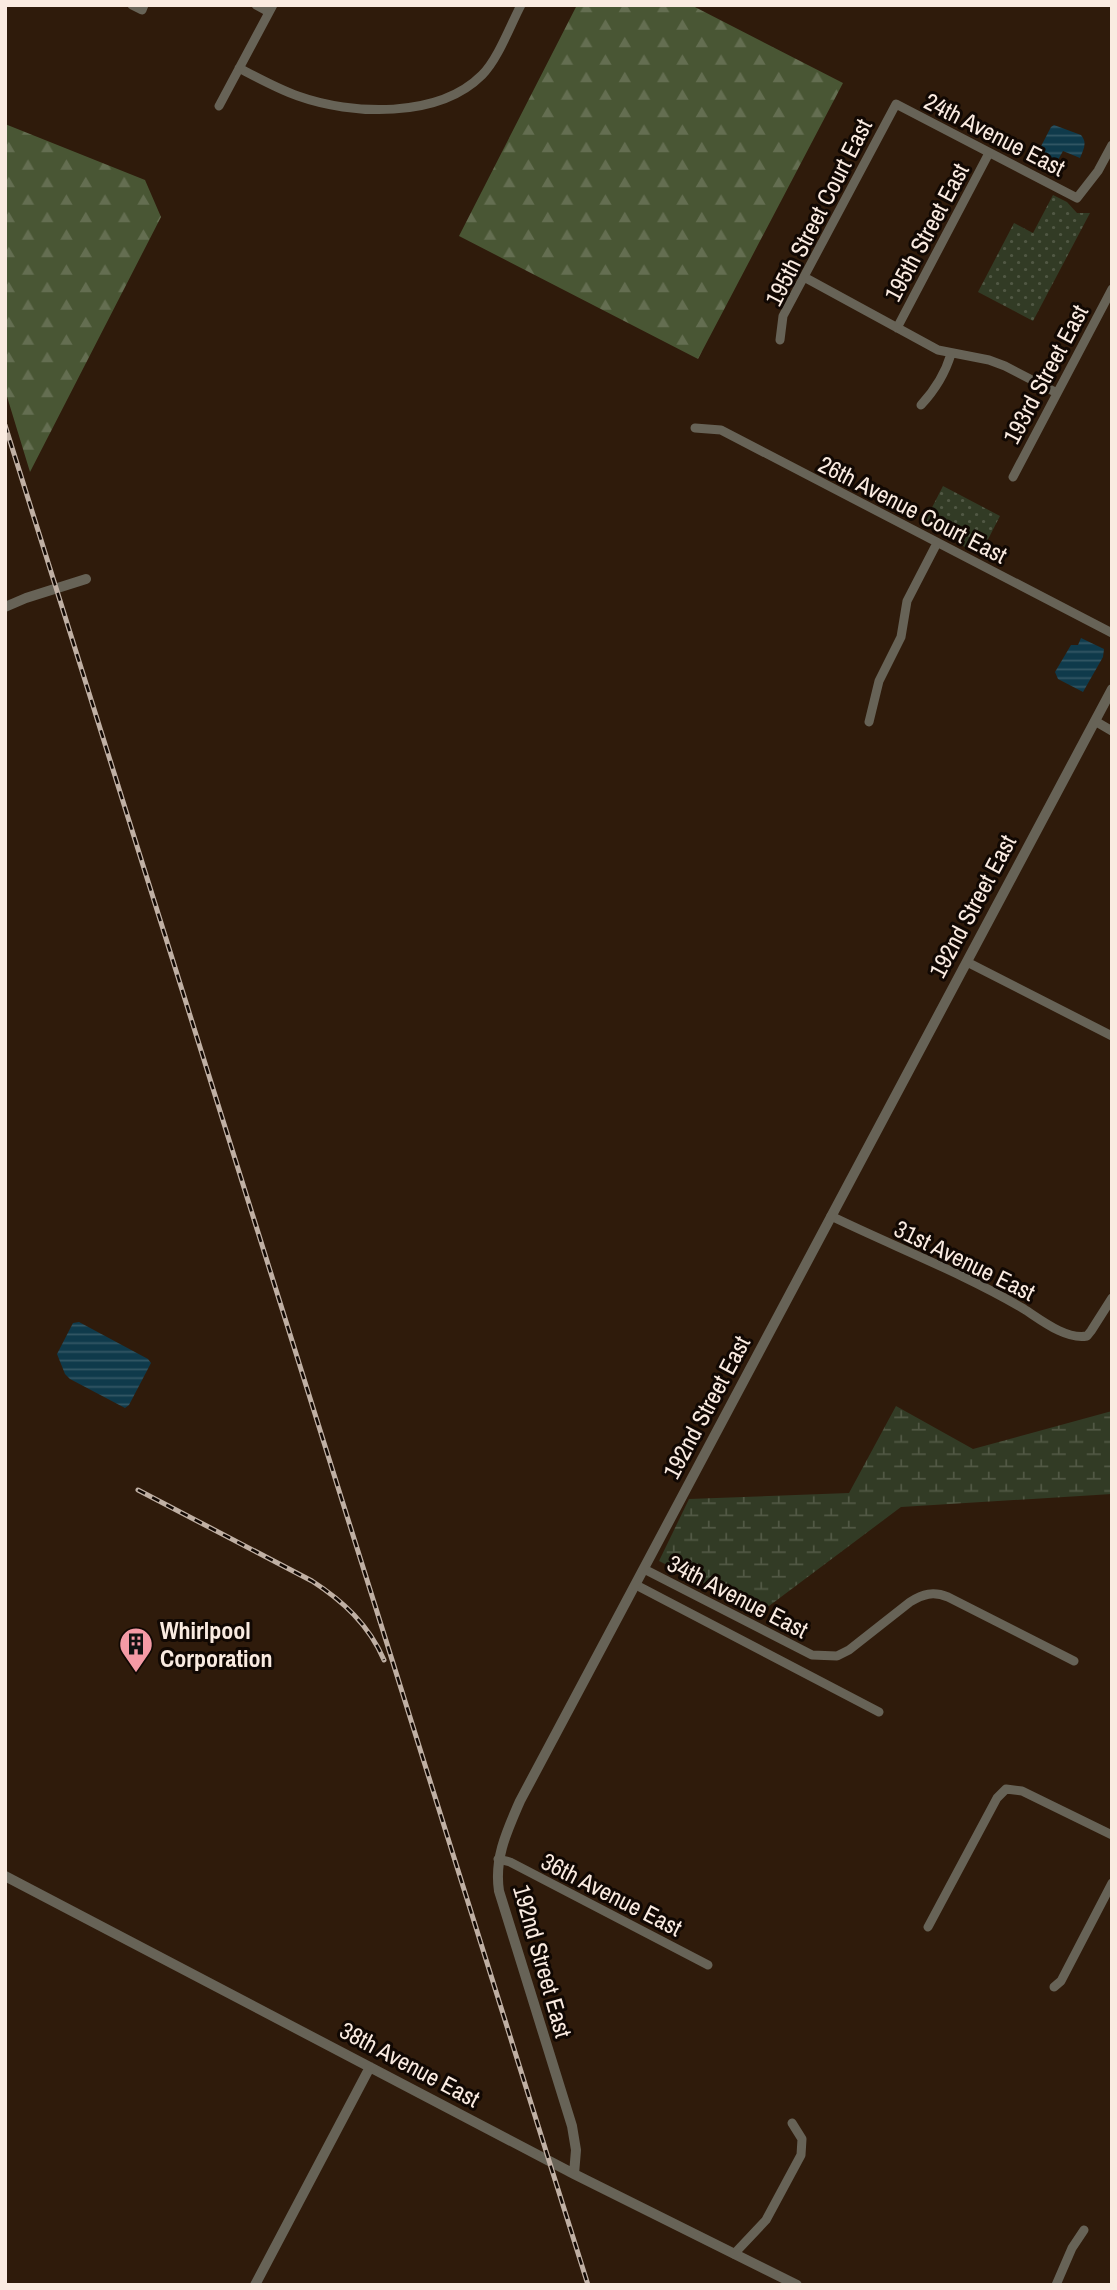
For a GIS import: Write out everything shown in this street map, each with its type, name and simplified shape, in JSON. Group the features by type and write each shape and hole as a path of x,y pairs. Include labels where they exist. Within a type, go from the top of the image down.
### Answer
{"street":[{"path":"132,5 143,8"},
{"path":"219,106 271,9 256,5"},
{"path":"239,68 295,96 352,108 405,108 460,92 481,76 521,5"},
{"name":"24th Avenue East","path":"896,104 1077,198 1098,171 1112,145"},
{"name":"195th Street Court East","path":"780,340 783,316 896,104"},
{"name":"195th Street East","path":"897,328 989,153"},
{"path":"804,277 938,350 989,360 1057,393"},
{"name":"193rd Street East","path":"1013,477 1112,289"},
{"path":"920,405 933,392 947,368 951,354"},
{"name":"26th Avenue Court East","path":"695,428 720,430 1112,633"},
{"path":"869,722 879,681 901,637 907,601 937,542"},
{"path":"5,607 86,579"},
{"name":"192nd Street East","path":"574,2174 576,2150 572,2126 504,1913 498,1881 498,1859 506,1834 520,1801 1112,689"},
{"path":"1095,721 1112,731"},
{"path":"967,962 1112,1036"},
{"name":"31st Avenue East","path":"831,1216 995,1293 1068,1333 1087,1336 1112,1298"},
{"name":"34th Avenue East","path":"644,1569 812,1655 830,1656 849,1650 910,1602 921,1595 933,1593 947,1597 1074,1661"},
{"path":"636,1585 879,1712"},
{"path":"928,1927 997,1798 1004,1790 1011,1788 1022,1791 1112,1835"},
{"name":"36th Avenue East","path":"498,1859 510,1862 708,1965"},
{"name":"38th Avenue East","path":"5,1876 574,2174 797,2285"},
{"path":"1054,1987 1061,1981 1112,1883"},
{"path":"255,2285 370,2067"},
{"path":"734,2254 766,2220 800,2155 802,2139 792,2123"},
{"path":"1056,2285 1072,2248 1084,2230"}],"green space":[{"path":"577,5 691,5 843,83 698,359 459,236"},
{"path":"5,124 145,180 161,217 30,472 5,390"},
{"path":"1053,195 1067,202 1077,213 1090,213 1033,321 978,292 1014,223 1033,233"},
{"path":"943,486 1000,516 980,555 923,525"},
{"path":"896,1406 973,1449 1112,1411 1112,1494 901,1507 761,1612 659,1561 689,1499 849,1493"}],"water":[{"path":"1054,125 1081,135 1085,144 1080,158 1063,151 1057,162 1038,152"},
{"path":"1081,638 1104,649 1103,657 1083,692 1058,679 1055,672 1071,645 1078,645"},
{"path":"79,1322 151,1363 125,1408 65,1374 57,1354 73,1323"}],"railway":[{"path":"5,425 588,2285"},
{"path":"138,1490 312,1581 363,1625 384,1660"}],"place":[{"name":"Whirlpool Corporation","path":"136,1674"}]}
